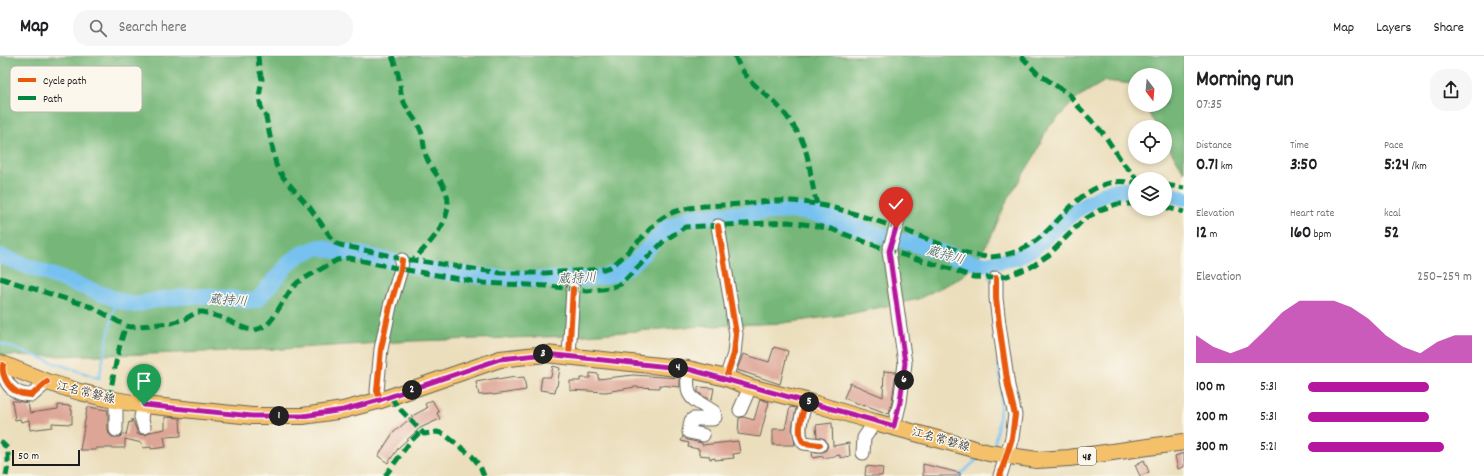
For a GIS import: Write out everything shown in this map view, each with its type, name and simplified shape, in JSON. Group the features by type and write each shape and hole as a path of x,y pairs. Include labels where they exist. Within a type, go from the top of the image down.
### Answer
{"main road":[{"name":"江名常磐線","path":"1,364 47,382 80,392 144,405 252,416 303,416 343,410 380,400 500,359 546,354 688,369 726,378 750,387 806,401 984,452 1006,456 1037,460 1069,458 1184,442"}],"street":[{"path":"894,426 900,402 905,363 889,251 898,220"},
{"path":"718,226 736,334 734,354 726,378"},
{"path":"380,400 378,384 381,349 402,260"},
{"path":"996,278 996,298 1000,330 1008,386 1015,415 1014,428 1000,476"},
{"path":"569,356 573,289"},
{"path":"688,369 687,386 691,398 715,414 713,420 693,419 691,421 689,432 703,435"},
{"path":"740,410 750,387"},
{"path":"116,400 116,430"},
{"path":"806,401 800,431 801,440 804,443 820,444"},
{"path":"144,405 141,417 144,427"},
{"path":"863,453 864,438 875,422"}],"green space":[{"path":"0,56 1184,56 1184,172 1172,152 1172,120 1153,120 1148,112 1172,112 1172,68 1128,68 1128,83 1105,81 1078,97 1047,129 1035,155 1006,202 991,237 975,263 962,277 918,299 849,314 783,323 686,327 573,336 413,341 282,349 43,356 0,355"}],"building":[{"path":"774,347 788,351 780,384 737,370 743,354 769,362"},
{"path":"553,366 560,368 555,392 540,390 542,377 551,377"},
{"path":"884,371 896,372 889,414 844,398 850,383 883,397"},
{"path":"590,373 598,374 598,379 633,375 680,378 680,387 660,385 660,388 635,387 606,392 570,390 570,381 580,381 580,378 590,378"},
{"path":"524,377 526,390 493,395 479,395 476,382"},
{"path":"698,387 714,388 712,399 706,398 699,393"},
{"path":"760,399 769,402 760,437 738,434 739,418 743,417 754,420"},
{"path":"432,400 439,412 437,413 440,419 420,428 399,447 388,463 378,456 393,433 414,415 427,408 425,404"},
{"path":"12,401 28,403 30,413 58,409 58,405 71,406 72,424 52,423 52,427 30,430 29,420 21,422 20,419 15,420"},
{"path":"88,407 108,410 108,430 112,437 120,437 123,434 126,435 129,422 131,423 132,419 137,434 146,435 150,432 165,429 165,417 180,418 181,436 164,437 166,447 151,449 151,447 143,448 142,443 125,439 125,448 96,448 96,450 80,450"},
{"path":"790,407 796,408 792,428 795,445 773,445 773,429 785,429"},
{"path":"832,423 833,446 849,443 850,456 840,458 840,455 813,458 812,452 823,452 828,446 825,439 817,437 816,425"},
{"path":"683,436 687,440 702,443 702,445 738,441 740,453 733,454 734,458 715,460 715,458 710,459 709,456 699,455 699,449 688,447 689,443 681,441"},
{"path":"1184,453 1184,467 1178,469 1175,456"},
{"path":"1144,460 1149,472 1140,476 1135,465"},
{"path":"923,464 960,473 960,476 923,476"},
{"path":"866,466 883,468 882,476 865,476"}],"waterway":[{"name":"蔵持川","path":"0,256 135,305 161,299 191,296 211,296 251,301 258,299 290,262 301,254 320,247 343,253 350,252 360,254 434,271 528,279 583,279 606,276 625,269 636,261 667,228 690,217 796,211 822,215 877,234 925,247 971,262 985,264 1016,258 1035,247 1075,211 1108,192 1128,189"},
{"name":"蔵持川","path":"1172,195 1184,198"},
{"path":"989,263 990,279"},
{"path":"0,343 99,378 116,299"},
{"path":"992,447 994,446 999,419 1002,387 998,360"},
{"path":"959,476 981,456"}],"marked path":[{"path":"258,56 262,79 259,97 261,107 266,117 276,165 283,177 310,208 335,243 392,256 402,260 413,260 501,273 546,273 604,269 617,262 660,219 674,212 696,207 782,201 805,202 833,208 904,230 959,251 990,257 1011,253 1031,244 1043,235 1074,203 1092,190 1102,185 1114,182 1128,182"},
{"path":"392,56 398,73 402,98 420,129 426,156 443,185 448,198 447,213 444,221 435,236 413,260"},
{"path":"735,56 738,64 747,77 779,107 798,133 808,159 817,204"},
{"path":"1021,56 1037,73 1070,95 1077,105 1103,133 1131,172"},
{"path":"1172,186 1184,188"},
{"path":"0,278 92,307 126,326 131,327 171,323 185,319 197,312 203,312 223,318 247,329 255,330 268,324 291,289 298,282 337,260 349,258 401,269 483,283 549,286 587,291 610,288 621,284 664,241 685,227 788,222 831,229 887,250 973,277 996,278 1007,276 1031,267 1049,255 1082,221 1100,210 1117,204 1128,204"},
{"path":"1172,209 1184,212"},
{"path":"109,399 118,353 126,326"},
{"path":"391,397 397,406 424,434 437,432 444,434 472,456 480,466 484,476"},
{"path":"385,476 410,442 421,431"},
{"path":"0,441 8,449 6,476"}],"cycle path":[{"path":"894,426 900,402 905,363 889,251 898,220"},
{"path":"718,226 736,334 734,354 726,378"},
{"path":"381,400 377,391 381,349 402,260"},
{"path":"996,278 996,298 999,324 1008,386 1015,415 1012,438 1000,476"},
{"path":"569,356 573,289"},
{"path":"3,365 3,372 7,382 11,388 20,393 32,395 47,382"},
{"path":"806,401 800,422 801,439 804,443 820,445"}],"route":[{"path":"144,405 252,416 303,416 343,410 391,397 500,359 546,354 688,369 726,378 750,387 894,426 900,402 905,363 889,251 896,228"}]}
